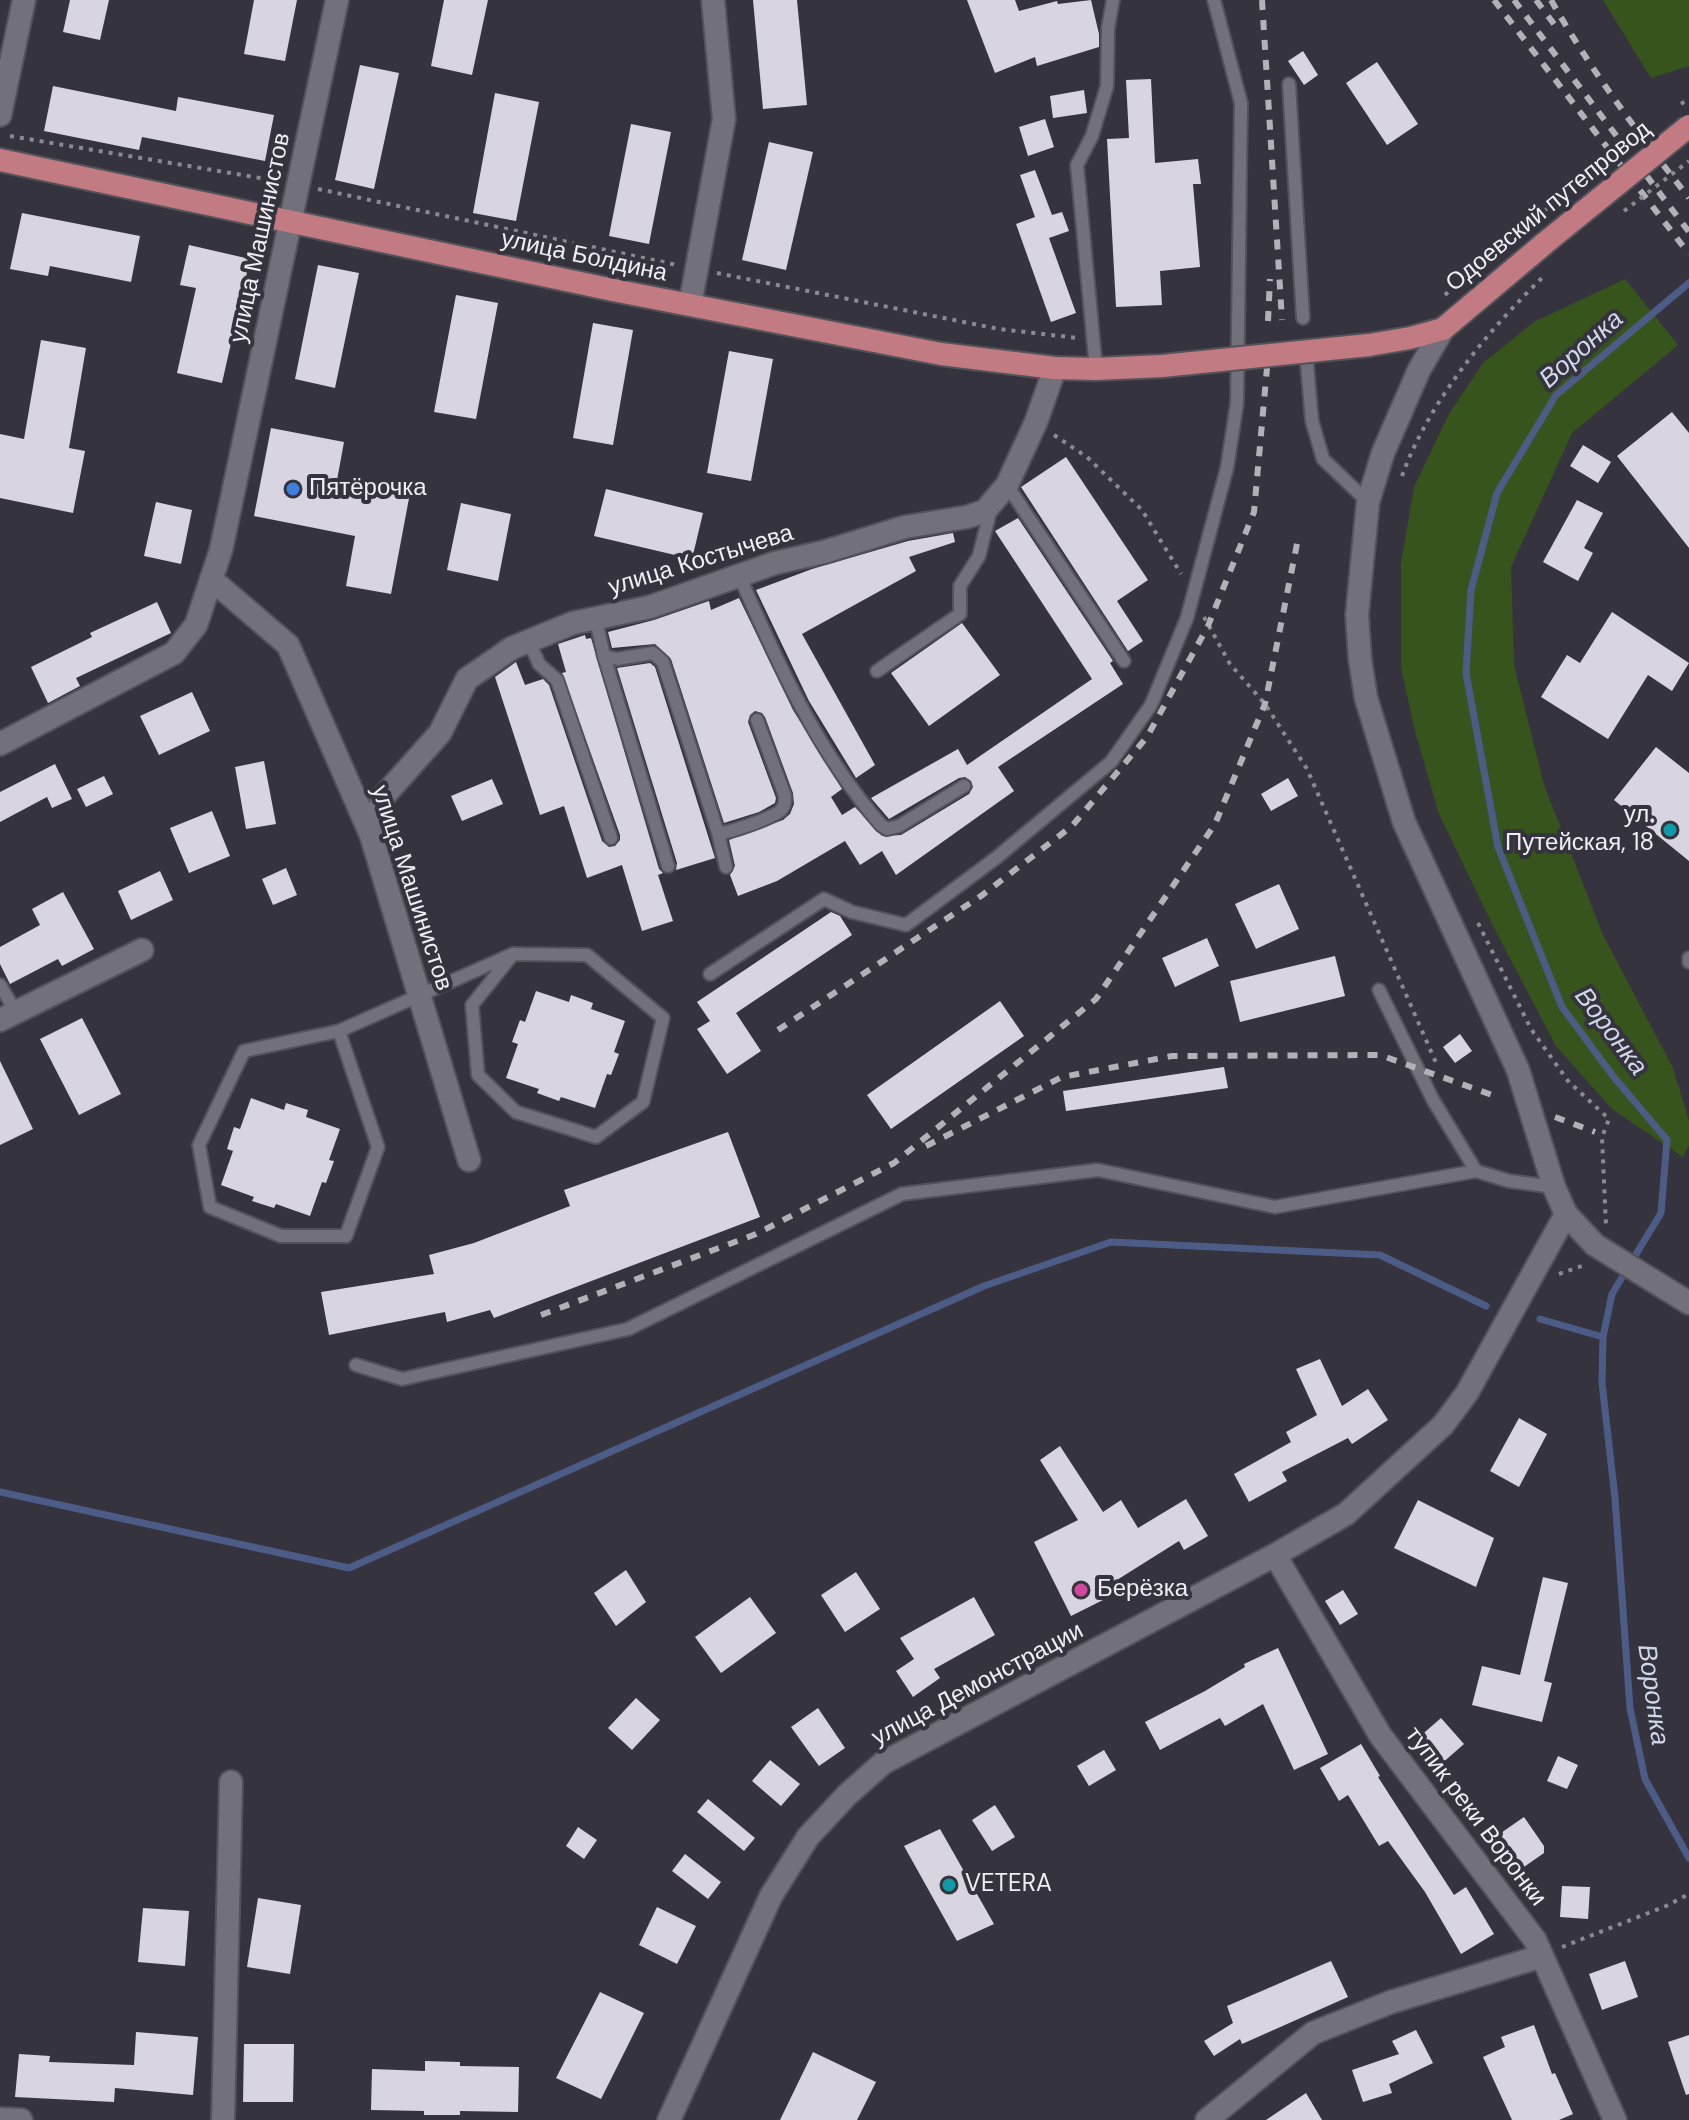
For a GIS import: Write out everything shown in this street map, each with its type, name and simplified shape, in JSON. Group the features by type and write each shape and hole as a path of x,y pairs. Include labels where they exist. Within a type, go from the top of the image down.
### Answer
{"main road":[{"name":"Одоевский путепровод","path":"1443,329 1689,126"},
{"name":"улица Болдина","path":"0,160 690,305 941,354 1055,368 1162,366 1369,345 1443,329"}],"street":[{"path":"0,115 24,0"},
{"name":"улица Машинистов","path":"0,744 174,653 196,625 221,550 337,0"},
{"path":"690,305 724,119 713,0"},
{"path":"1443,329 1414,381 1383,453 1368,502 1357,615 1360,659 1377,741 1404,822 1518,1070 1554,1187 1566,1214 1595,1245 1689,1303"},
{"path":"992,505 1007,485 1036,422 1055,368"},
{"name":"улица Костычева","path":"371,835 383,797 440,733 467,679 512,648 573,623 650,607 775,563 824,552 905,527 978,515 992,505"},
{"name":"улица Машинистов","path":"211,579 288,645 371,835 469,1160"},
{"path":"8,1016 142,950"},
{"name":"улица Демонстрации","path":"669,2120 771,1896 808,1837 847,1795 883,1763 1275,1555 1346,1514 1443,1425 1467,1393 1566,1214"},
{"name":"тупик реки Воронки","path":"1275,1555 1380,1735 1535,1940 1615,2120"},
{"path":"223,2120 231,1782"},
{"path":"1207,2120 1313,2033 1391,2002 1542,1956"},
{"path":"0,2119 21,2120"}],"lane":[{"path":"1096,369 1077,165 1092,136 1107,86 1108,28 1113,0"},
{"path":"710,974 824,899 852,912 906,925 996,858 1111,762 1151,705 1194,595 1227,468 1237,403 1241,103 1214,0"},
{"path":"1289,84 1303,318"},
{"path":"1307,364 1312,421 1323,459 1368,502"},
{"path":"1007,485 1124,661"},
{"path":"877,671 960,614 960,586 979,556 992,505"},
{"path":"739,575 772,649 825,747 881,825 887,829 899,826 964,786"},
{"path":"596,620 604,656 668,866"},
{"path":"529,641 539,664 557,680 611,838"},
{"path":"604,656 617,659 653,653 663,662 726,867"},
{"path":"718,833 772,815 785,805 785,796 757,720"},
{"path":"339,1031 378,1147 346,1236 281,1236 210,1207 199,1145 244,1051 339,1031 513,954 587,955 663,1018 643,1102 596,1137 516,1112 478,1075 472,1005 513,954"},
{"path":"0,985 8,1016"},
{"path":"1379,990 1433,1100 1476,1171"},
{"path":"356,1365 402,1379 628,1329 902,1194 1098,1170 1275,1207 1476,1171 1509,1181 1554,1187"}],"path":[{"path":"0,134 300,185 999,329 1083,339 1094,346"},
{"path":"1619,215 1689,161"},
{"path":"1444,296 1510,235 1567,194"},
{"path":"1399,483 1408,458 1455,377 1506,312 1550,270"},
{"path":"1036,422 1087,457 1142,510 1194,595 1230,664 1265,704 1307,769 1443,1078 1433,1100"},
{"path":"1473,915 1531,1029 1568,1081 1609,1119 1602,1137 1607,1223"},
{"path":"1542,1956 1689,1894"}],"green space":[{"path":"1603,0 1689,0 1689,66 1651,78"},
{"path":"1625,279 1678,345 1572,433 1511,567 1514,665 1544,785 1603,935 1673,1068 1689,1121 1689,1145 1683,1157 1612,1109 1556,1046 1439,814 1414,727 1401,667 1401,563 1414,487 1449,414 1483,363 1534,322"}],"building":[{"path":"70,0 109,0 100,40 63,32"},
{"path":"254,0 297,0 285,61 244,54"},
{"path":"444,0 488,0 472,75 431,66"},
{"path":"753,0 797,0 807,105 763,109"},
{"path":"967,0 1015,0 1019,11 1057,1 1058,4 1091,0 1099,47 1037,66 1035,57 995,73"},
{"path":"1303,51 1318,75 1304,85 1288,61"},
{"path":"1377,62 1418,124 1387,145 1346,83"},
{"path":"360,65 399,73 374,189 335,180"},
{"path":"1151,79 1155,163 1198,159 1201,184 1193,184 1200,267 1160,271 1162,305 1116,307 1107,139 1129,138 1126,80"},
{"path":"53,86 176,111 178,97 274,115 265,161 142,137 139,150 44,131"},
{"path":"1084,90 1087,113 1053,118 1050,96"},
{"path":"495,93 539,102 516,221 473,213"},
{"path":"1045,119 1054,147 1028,156 1019,127"},
{"path":"631,124 671,132 649,244 609,236"},
{"path":"769,142 813,152 786,270 742,260"},
{"path":"1035,170 1052,215 1062,212 1069,231 1049,238 1076,313 1051,322 1016,224 1035,217 1020,175"},
{"path":"22,213 140,236 131,282 50,266 48,276 10,269"},
{"path":"189,245 250,259 222,383 177,373 196,288 180,285"},
{"path":"318,265 359,273 335,388 295,379"},
{"path":"456,295 498,303 476,419 434,412"},
{"path":"593,323 633,330 613,445 573,438"},
{"path":"41,340 86,348 69,448 85,451 73,513 0,498 0,434 24,439"},
{"path":"729,351 773,359 751,481 707,473"},
{"path":"1672,412 1689,433 1689,548 1617,456"},
{"path":"271,428 344,442 337,480 410,493 391,594 346,586 355,536 254,516"},
{"path":"1583,445 1611,462 1598,483 1570,466"},
{"path":"1066,457 1148,580 1117,601 1143,641 1128,651 1021,487"},
{"path":"606,489 703,513 692,559 594,536"},
{"path":"1577,500 1603,513 1584,548 1593,553 1578,581 1543,562"},
{"path":"156,502 192,510 181,564 144,556"},
{"path":"461,503 511,514 498,581 447,570"},
{"path":"1018,518 1113,661 1110,663 1123,684 998,767 1014,791 896,875 882,851 860,865 845,841 777,881 738,896 730,875 735,866 729,840 783,820 794,804 793,793 765,717 755,711 748,722 776,798 775,803 759,812 724,823 671,659 655,644 612,648 608,632 709,601 711,610 739,598 793,710 842,789 831,797 842,815 855,807 882,836 901,835 969,794 973,787 971,781 965,777 959,778 889,819 871,798 958,749 967,765 1092,679 995,531"},
{"path":"953,533 955,542 909,557 916,571 802,634 875,765 856,778 809,701 756,590 812,569 908,541"},
{"path":"157,602 171,633 76,678 80,686 48,703 31,667 92,637 90,633"},
{"path":"1612,612 1689,663 1672,691 1648,675 1608,739 1541,697 1567,655 1580,663"},
{"path":"962,623 1000,675 929,726 891,673"},
{"path":"585,635 586,639 591,638 659,869 663,873 658,875 673,921 642,931 622,865 587,878 564,806 540,815 495,677 516,662 525,685 543,679 549,685 602,841 609,847 615,846 620,835 562,673 566,672 558,644"},
{"path":"650,663 655,667 715,858 676,870 677,863 617,668"},
{"path":"192,692 210,731 159,755 140,716"},
{"name":"ул. Путейская, 18","path":"1656,747 1689,773 1689,861 1614,800"},
{"path":"264,761 276,824 246,829 235,767"},
{"path":"55,764 72,799 52,808 47,797 0,822 0,792"},
{"path":"104,776 113,794 86,807 77,789"},
{"path":"1288,778 1298,796 1271,811 1261,794"},
{"path":"492,779 503,804 462,821 451,796"},
{"path":"212,811 230,856 189,873 170,828"},
{"path":"286,868 297,895 273,905 262,879"},
{"path":"160,871 173,900 131,920 118,891"},
{"path":"1279,884 1299,929 1256,949 1235,904"},
{"path":"63,892 94,949 62,966 58,959 10,984 0,964 0,947 40,925 32,909"},
{"path":"831,912 840,916 852,935 736,1013 761,1051 727,1074 697,1029 710,1021 697,1002"},
{"path":"1207,938 1219,966 1175,987 1162,958"},
{"path":"1335,956 1345,996 1240,1022 1230,981"},
{"path":"536,991 569,1002 571,995 593,1003 591,1009 625,1021 614,1052 619,1054 611,1075 607,1074 595,1108 561,1097 559,1101 537,1093 539,1089 506,1078 518,1044 512,1042 520,1020 525,1022"},
{"path":"1000,1001 1024,1036 891,1129 867,1095"},
{"path":"82,1018 121,1094 79,1115 40,1039"},
{"path":"1460,1034 1472,1051 1455,1063 1443,1047"},
{"path":"0,1061 33,1129 0,1145"},
{"path":"1224,1067 1228,1088 1066,1111 1063,1091"},
{"path":"251,1098 284,1110 286,1103 308,1110 306,1117 340,1129 329,1160 334,1161 326,1183 322,1182 310,1216 276,1204 274,1208 252,1201 254,1197 221,1185 233,1151 227,1149 234,1127 240,1129"},
{"path":"728,1132 760,1217 494,1318 490,1310 447,1322 445,1312 329,1335 321,1292 434,1274 429,1255 474,1243 570,1206 564,1190"},
{"path":"1320,1359 1342,1406 1368,1389 1388,1420 1352,1444 1348,1438 1282,1472 1287,1481 1249,1502 1234,1474 1291,1442 1286,1432 1317,1415 1296,1369"},
{"path":"1519,1418 1547,1434 1519,1487 1490,1471"},
{"path":"1060,1446 1103,1512 1121,1500 1138,1528 1186,1499 1208,1536 1184,1550 1179,1541 1101,1590 1105,1599 1071,1616 1034,1542 1078,1520 1040,1460"},
{"path":"1418,1500 1494,1538 1476,1587 1394,1548"},
{"path":"626,1570 646,1602 616,1626 594,1593"},
{"path":"856,1572 880,1609 845,1632 821,1595"},
{"path":"1543,1577 1568,1583 1544,1681 1552,1683 1542,1722 1472,1705 1482,1666 1520,1675"},
{"path":"1343,1590 1358,1614 1340,1625 1325,1601"},
{"path":"750,1597 776,1633 721,1673 695,1637"},
{"path":"974,1597 995,1635 934,1669 940,1678 913,1697 896,1671 914,1659 900,1638"},
{"path":"1278,1648 1328,1754 1294,1770 1263,1704 1225,1726 1220,1718 1160,1750 1145,1722 1205,1691 1245,1667 1244,1664"},
{"path":"636,1698 660,1720 632,1750 608,1728"},
{"path":"818,1708 845,1748 819,1766 791,1727"},
{"path":"1441,1718 1464,1744 1440,1765 1417,1739"},
{"path":"1361,1744 1378,1777 1454,1895 1466,1887 1494,1934 1461,1954 1425,1892 1388,1841 1379,1846 1348,1795 1339,1801 1320,1768"},
{"path":"1104,1750 1116,1770 1089,1786 1077,1766"},
{"path":"1558,1756 1578,1765 1567,1789 1547,1781"},
{"path":"770,1760 800,1784 781,1806 752,1781"},
{"path":"708,1799 755,1838 744,1851 697,1812"},
{"path":"995,1805 1015,1837 992,1851 972,1820"},
{"path":"1524,1817 1544,1846 1544,1853 1521,1869 1498,1835"},
{"path":"578,1827 597,1840 584,1859 566,1846"},
{"name":"VETERA","path":"940,1829 994,1924 957,1941 904,1846"},
{"path":"685,1854 721,1882 708,1899 672,1871"},
{"path":"1562,1886 1590,1887 1588,1919 1560,1917"},
{"path":"258,1898 301,1905 290,1974 247,1967"},
{"path":"657,1907 696,1926 677,1964 639,1945"},
{"path":"143,1908 189,1911 185,1966 138,1962"},
{"path":"1331,1961 1348,1997 1242,2044 1240,2039 1214,2056 1204,2041 1233,2023 1227,2006"},
{"path":"1625,1961 1638,1997 1602,2010 1589,1974"},
{"path":"600,1992 644,2013 601,2099 556,2078"},
{"path":"1534,2025 1552,2074 1555,2073 1573,2114 1559,2120 1512,2120 1483,2057 1505,2047 1501,2037"},
{"path":"1416,2030 1433,2063 1389,2084 1392,2093 1363,2102 1352,2070 1399,2054 1392,2041"},
{"path":"136,2032 198,2037 193,2095 115,2088 114,2102 15,2097 19,2054 50,2056 49,2062 134,2065"},
{"path":"1689,2035 1689,2094 1686,2095 1668,2042"},
{"path":"244,2044 294,2044 293,2102 243,2102"},
{"path":"813,2052 876,2082 857,2120 780,2120"},
{"path":"425,2061 460,2062 460,2066 519,2067 518,2112 460,2111 460,2115 424,2115 424,2111 371,2110 372,2069 425,2071"},
{"path":"1306,2093 1322,2120 1266,2120"}],"waterway":[{"name":"Воронка","path":"1689,283 1556,395 1497,493 1471,590 1466,673 1498,847 1562,1007 1613,1076 1667,1140 1661,1213 1612,1294 1603,1337 1602,1383 1615,1498 1630,1708 1645,1779 1689,1858"},
{"path":"0,1492 349,1568 984,1286 1111,1242 1380,1255 1486,1306"},
{"path":"1540,1319 1603,1337"}],"railway":[{"path":"1262,0 1282,320"},
{"path":"1494,0 1689,254"},
{"path":"1514,0 1689,232"},
{"path":"1536,0 1557,28"},
{"path":"1551,0 1599,77 1689,198"},
{"path":"1268,321 1270,279"},
{"path":"778,1030 981,896 1072,826 1147,737 1208,626 1254,512 1267,368"},
{"path":"541,1315 756,1234 894,1163 1096,999 1215,824 1265,704 1298,539"},
{"path":"926,1146 1062,1077 1172,1056 1380,1055 1495,1096"},
{"path":"1555,1117 1595,1132"}],"place":[{"name":"Пятёрочка","path":"293,489"},
{"name":"ул. Путейская, 18","path":"1670,830"},
{"name":"Берёзка","path":"1081,1590"},
{"name":"VETERA","path":"949,1885"}]}
